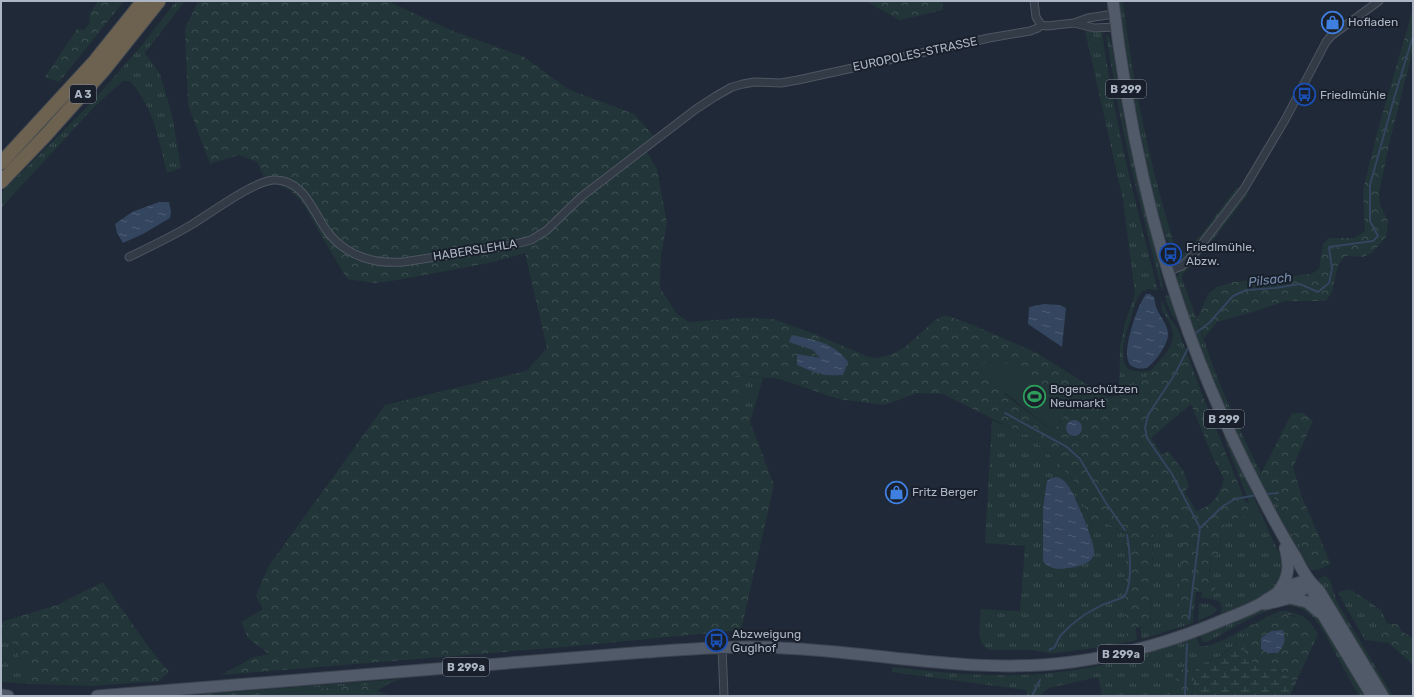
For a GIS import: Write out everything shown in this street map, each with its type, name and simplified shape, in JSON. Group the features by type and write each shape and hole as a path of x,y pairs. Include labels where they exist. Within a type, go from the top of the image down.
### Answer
{"highway":[{"name":"A 3","path":"1,163 94,62 143,1"},
{"name":"A 3","path":"1,182 46,135 104,70 159,1"}],"main road":[{"name":"B 299","path":"1112,1 1128,99 1148,200 1194,347 1216,403 1280,532 1310,581 1320,592 1383,696"},
{"name":"B 299a","path":"1278,592 1285,582 1289,569 1288,556 1280,532"},
{"name":"B 299a","path":"1256,606 1278,592 1300,581 1310,581"},
{"name":"B 299","path":"1310,581 1311,590 1323,615 1372,696"},
{"name":"B 299a","path":"98,696 722,647 783,648 969,664 1010,666 1042,665 1094,659 1140,649 1198,630 1256,606 1290,598 1303,590 1310,581"},
{"name":"B 299a","path":"1290,598 1307,602 1323,615"},
{"path":"1,695 8,696"}],"street":[{"path":"1034,1 1036,17 1041,25"},
{"path":"1169,271 1182,266 1195,252 1244,189 1285,120 1326,42 1331,36 1379,1"},
{"name":"EUROPOLES-STRASSE","path":"754,82 781,83 798,80 989,38 1030,31 1041,25 1047,26 1074,23 1088,18 1114,14"},
{"name":"EUROPOLES-STRASSE","path":"1074,23 1094,28 1116,27"},
{"name":"HABERSLEHLA","path":"129,257 191,225 254,186 273,180 288,182 301,190 325,229 342,246 350,252 376,262 403,262 522,243 531,240 547,230 581,197 696,109 732,87 754,82"},
{"path":"722,647 724,696"}],"green space":[{"path":"98,1 124,1 59,82 45,77 77,29 84,30 89,24 90,13"},
{"path":"176,1 185,1 145,53 160,74 172,115 181,168 167,173 158,137 145,102 130,81 123,81 96,105 1,208 1,193 92,102 142,45"},
{"path":"198,1 392,1 392,3 453,31 524,57 568,89 634,114 655,137 643,145 657,169 667,223 661,255 660,288 677,314 689,322 742,318 773,319 815,334 869,357 876,358 890,355 905,347 934,321 942,316 948,316 973,325 1037,353 1107,397 1130,395 1172,346 1185,347 1202,394 1246,503 1255,500 1260,511 1238,518 1223,527 1220,536 1221,553 1211,557 1209,578 1215,583 1215,592 1196,592 1193,619 1178,621 1183,526 1153,529 1151,626 1136,628 1137,640 1128,642 1125,627 1126,534 1103,521 1092,527 1075,482 1036,442 943,394 917,393 885,405 838,399 780,379 738,375 733,377 774,485 741,630 576,646 221,675 254,657 269,654 248,638 241,622 263,609 256,596 268,567 385,405 526,371 547,348 525,253 494,262 398,280 375,283 347,279 302,202 291,191 264,178 257,162 239,155 210,164 188,105 185,29","holes":["813,350 843,375 819,373 797,365 797,354 820,359","1003,393 1066,399 1063,406 1068,411 1053,431","1191,404 1213,458 1224,479 1220,490 1211,503 1196,511 1185,492 1189,486 1183,470 1168,451 1162,455 1151,438"]},
{"path":"865,1 942,1 943,10 900,20"},
{"path":"1119,1 1123,1 1132,66 1144,130 1178,257 1186,251 1202,234 1237,187 1240,189 1195,250 1179,264 1176,264 1160,223 1154,201 1132,88"},
{"path":"1413,9 1413,50 1390,140 1379,193 1380,204 1388,222 1386,237 1373,252 1363,257 1345,256 1338,265 1332,292 1326,301 1285,301 1217,322 1204,338 1197,319 1208,294 1217,287 1233,282 1311,274 1319,269 1323,243 1330,238 1354,238 1365,231 1363,190 1378,129"},
{"path":"1085,31 1102,32 1119,130 1158,291 1147,289 1139,295 1135,303 1125,337 1123,355 1124,362 1128,368 1138,372 1152,370 1130,395 1119,396 1120,347 1125,323 1135,294 1123,200"},
{"path":"1106,34 1109,37 1112,47 1125,125 1154,242 1163,285 1162,292 1131,167 1119,111"},
{"path":"1245,192 1248,194 1209,245 1183,274 1182,279 1213,367 1238,425 1307,559 1318,570 1310,569 1245,454 1205,361 1177,282 1177,277 1180,271"},
{"path":"1167,295 1171,298 1221,424 1220,428 1180,325 1167,305 1165,297"},
{"path":"1162,301 1169,317 1177,328 1185,347 1172,346 1167,352 1172,341 1173,334 1171,325 1162,309"},
{"name":"Bogenschützen Neumarkt","path":"995,361 1009,364 1067,399 1063,406 1068,411 1053,431 983,375 976,365"},
{"path":"738,375 763,378 750,422 732,377"},
{"path":"1292,413 1304,413 1313,421 1293,467 1302,497 1331,564 1318,570 1307,559 1261,474"},
{"path":"992,420 1019,432 1036,442 1054,459 1075,482 1092,527 1103,521 1126,534 1125,627 1128,642 1056,653 1032,650 990,650 985,648 982,644 979,626 981,609 1020,611 1025,546 985,543"},
{"path":"1223,435 1229,440 1255,500 1249,502"},
{"path":"1260,511 1283,563 1281,579 1279,584 1268,593 1220,614 1222,608 1220,602 1212,599 1201,598 1202,592 1214,592 1209,578 1211,557 1221,553 1221,530 1223,526 1232,520"},
{"path":"1184,526 1178,621 1193,619 1193,623 1142,639 1140,628 1151,626 1153,528"},
{"path":"1323,576 1330,580 1337,602 1393,696 1387,696 1319,583 1319,579"},
{"path":"103,582 148,646 169,672 159,681 92,686 33,684 29,670 20,658 1,622 57,605"},
{"path":"1350,589 1381,610 1387,623 1382,634 1389,643 1365,640 1338,592"},
{"path":"1288,602 1301,605 1318,616 1359,682 1365,696 1359,696 1320,626 1313,618 1298,607 1288,606 1267,611 1207,642 1203,642 1200,635 1255,613"},
{"path":"1199,603 1210,604 1216,608 1217,611 1198,621"},
{"path":"1282,611 1292,612 1305,618 1315,629 1311,625 1293,615 1276,617 1251,628 1245,637 1217,658 1196,668 1180,670 1169,696 1102,696 1098,677 1049,688 1040,696 1027,696 1026,690 892,672 892,667 994,675 1046,674 1071,671 1122,660 1196,636 1200,646 1206,646 1227,638"},
{"path":"1285,615 1304,620 1315,629 1318,634 1296,682 1275,669 1257,665 1244,658 1245,638 1251,628 1267,619"},
{"path":"1,622 20,658 29,670 33,684 1,682"},
{"path":"1387,623 1396,624 1399,626 1401,631 1413,638 1413,665 1389,643 1382,634"},
{"path":"1245,637 1244,658 1257,665 1275,669 1296,682 1290,696 1191,696 1196,668 1206,662 1218,658"},
{"path":"1196,668 1191,696 1169,696 1180,670"},
{"path":"402,679 388,684 377,691 372,685 353,685 255,696 177,696"},
{"path":"353,685 372,685 377,691 392,696 255,696"}],"water":[{"path":"159,202 169,202 171,211 170,218 143,234 123,243 117,233 115,224 132,212"},
{"path":"1146,294 1150,294 1154,297 1156,308 1166,325 1168,335 1166,344 1153,363 1144,369 1140,369 1129,364 1127,347 1136,314"},
{"path":"1044,304 1059,305 1066,308 1062,347 1028,324 1029,307"},
{"path":"792,335 823,343 836,350 848,362 843,375 819,373 797,365 797,354 820,358 813,350 789,342"},
{"path":"1074,420 1081,425 1082,428 1077,435 1074,436 1067,431 1066,428 1071,421"},
{"path":"1057,477 1068,485 1072,492 1085,521 1094,550 1094,555 1090,561 1083,565 1061,569 1051,567 1043,561 1043,509 1047,481 1051,478"},
{"path":"1283,630 1284,642 1278,653 1268,653 1261,649 1261,638 1271,631"}],"waterway":[{"name":"Pilsach","path":"1194,337 1197,332 1209,323 1233,296 1246,290 1275,288 1300,284 1318,292 1329,283 1332,269 1329,247 1373,241 1378,236 1370,221 1370,185 1413,36"},
{"name":"Pilsach","path":"1189,346 1175,374 1148,415 1145,428 1147,438 1172,474 1200,528 1189,619"},
{"path":"1005,413 1067,447 1080,459 1106,503 1125,530"},
{"path":"1266,494 1278,493"},
{"path":"1200,528 1223,506 1235,499 1257,495"},
{"path":"1050,650 1054,648 1060,636 1084,615 1102,605 1124,597 1127,591 1130,576 1130,558 1127,535"},
{"name":"Pilsach","path":"1185,696 1187,644"},
{"path":"1032,696 1040,680"}],"place":[{"name":"Hofladen","path":"1333,22"},
{"name":"Friedlmühle","path":"1304,95"},
{"name":"Friedlmühle, Abzw.","path":"1171,254"},
{"name":"Bogenschützen Neumarkt","path":"1034,396"},
{"name":"Fritz Berger","path":"897,492"},
{"name":"Abzweigung Guglhof","path":"717,641"}]}
